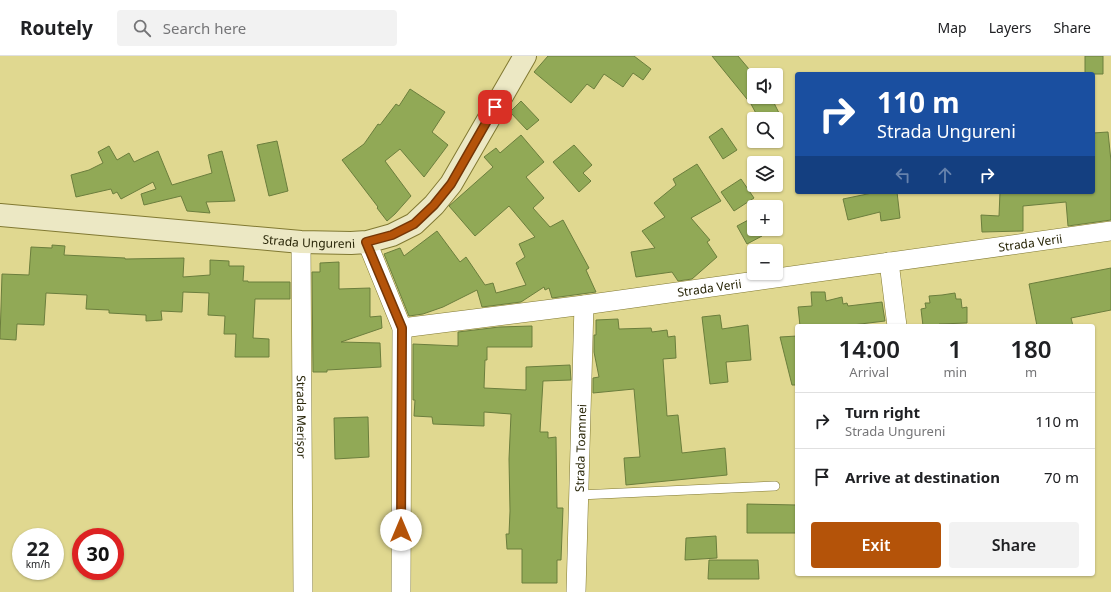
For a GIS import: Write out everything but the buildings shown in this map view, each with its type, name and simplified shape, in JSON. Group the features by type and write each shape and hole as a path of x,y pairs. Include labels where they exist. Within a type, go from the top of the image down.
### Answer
{"main road":[{"name":"Strada Ungureni","path":"0,215 301,242 366,242 392,235 414,224 434,205 451,184 525,56"}],"street":[{"name":"Strada Verii","path":"402,328 584,305 1111,231"},
{"name":"Strada Merișor","path":"301,242 303,592"},
{"path":"366,242 402,328 401,592"},
{"path":"890,262 897,324"},
{"name":"Strada Toamnei","path":"576,592 584,305"}],"lane":[{"path":"579,495 775,486"}],"route":[{"path":"401,530 402,328 366,242 392,235 414,224 434,205 451,184 495,107"}]}
